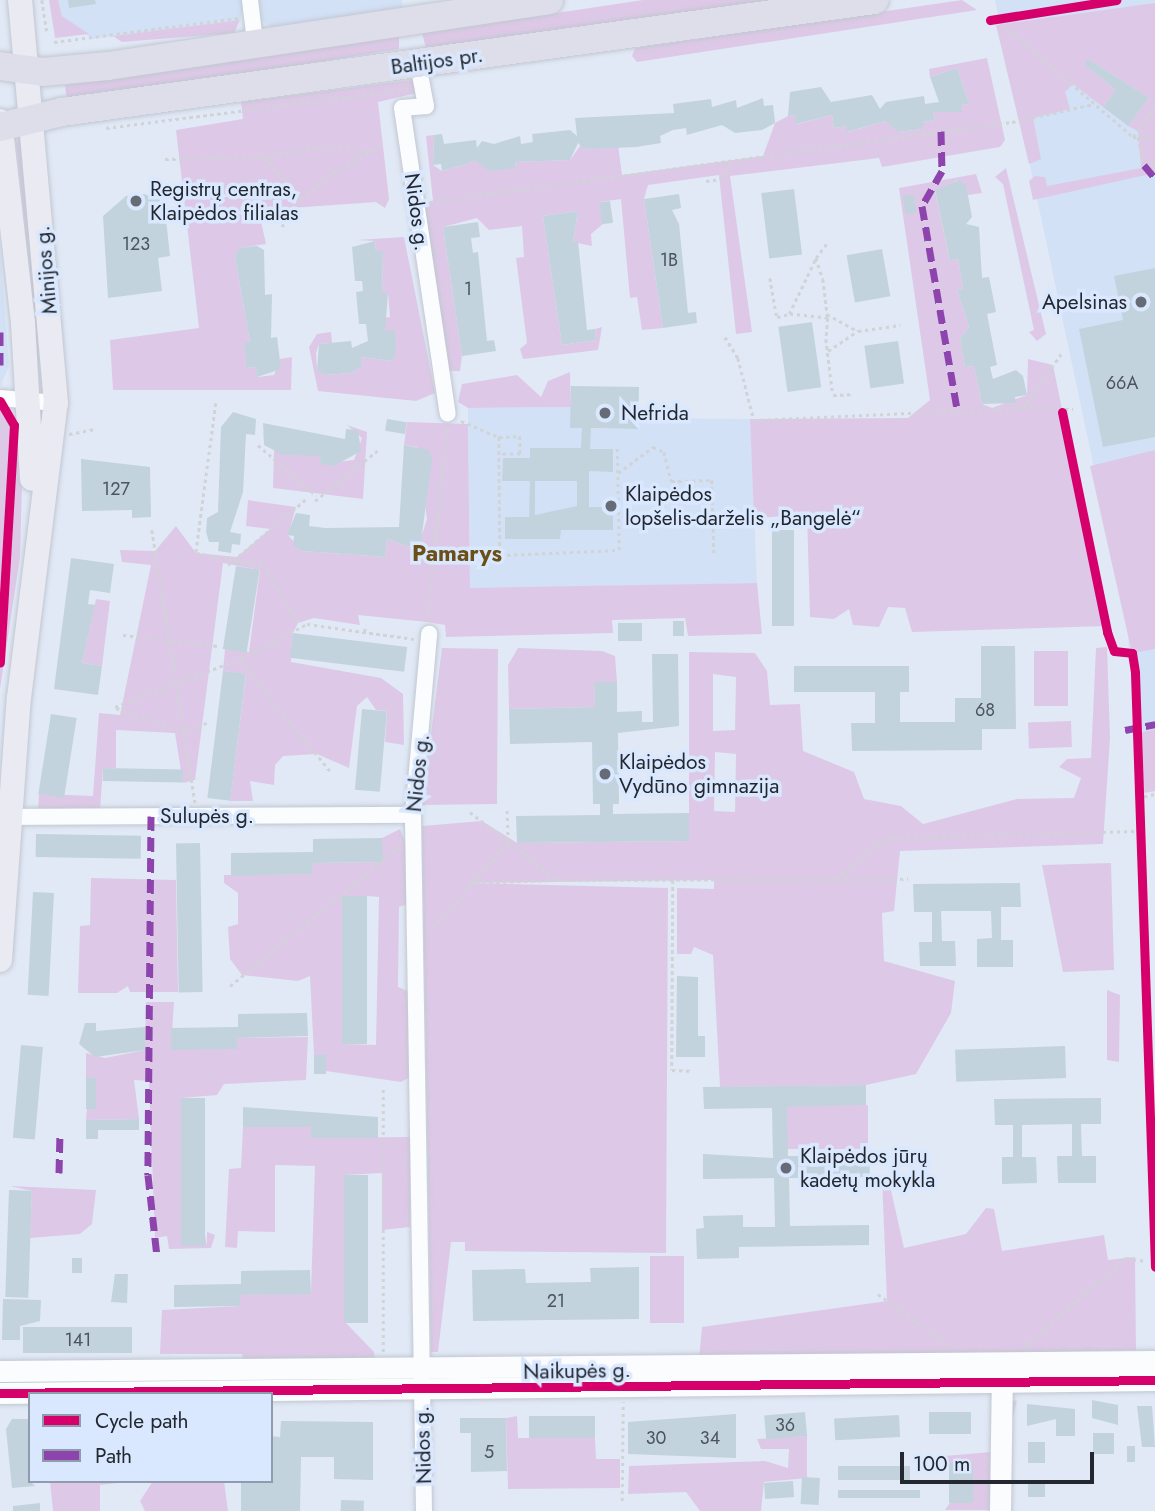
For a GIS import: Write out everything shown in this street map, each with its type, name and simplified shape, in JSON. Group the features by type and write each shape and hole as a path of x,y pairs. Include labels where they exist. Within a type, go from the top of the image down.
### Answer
{"highway":[{"path":"14,68 108,66 253,19 387,23 549,0"},
{"name":"Baltijos pr.","path":"0,127 32,120 411,73 874,0"},
{"path":"387,23 408,29 415,42 410,57 411,73"}],"main road":[{"name":"Minijos g.","path":"0,960 4,817 34,539 56,403 32,120 14,68 20,0"},
{"name":"Minijos g.","path":"0,121 30,398 34,539"}],"street":[{"name":"Nidos g.","path":"411,73 426,106 402,108 448,417"},
{"path":"0,398 30,398 56,403"},
{"name":"Nidos g.","path":"424,1511 413,953 413,815 431,637"},
{"name":"Sulupės g.","path":"4,817 413,815"},
{"name":"Naikupės g.","path":"152,1392 623,1388 1002,1373 1155,1362"},
{"name":"Naikupės g.","path":"0,1371 421,1368 1002,1373 1155,1380"},
{"path":"152,1369 152,1392"},
{"path":"1000,1511 1002,1373"},
{"name":"Naikupės g.","path":"0,1394 28,1394"}],"path":[{"path":"42,0 47,32"},
{"path":"54,42 253,19"},
{"path":"996,19 1133,137 1155,139"},
{"path":"92,129 411,73"},
{"path":"415,204 1012,122 1094,104"},
{"path":"1133,137 1155,107"},
{"path":"1138,137 1144,165 1155,163"},
{"path":"282,227 301,199 369,150 383,145"},
{"path":"164,159 265,158 318,147 369,150"},
{"path":"265,158 301,199"},
{"path":"706,181 720,179 734,160"},
{"path":"789,314 816,258 827,243"},
{"path":"816,258 827,316 833,395 854,394"},
{"path":"770,278 777,317 789,314 827,316 858,331"},
{"path":"828,351 858,331 901,325"},
{"path":"724,337 738,358 741,380 754,420 1023,408 1073,409"},
{"path":"1023,408 1061,354"},
{"path":"733,380 741,380"},
{"path":"216,403 196,553 237,557 264,565 300,626"},
{"path":"209,722 184,732 115,707 177,686 240,659 300,626 431,637 448,417 472,422 499,437 520,436 520,454 499,454"},
{"path":"499,437 500,555 619,550 617,448"},
{"path":"258,445 316,495"},
{"path":"618,473 653,447 664,452 671,481 712,480 714,553"},
{"path":"314,501 316,495 377,452"},
{"path":"228,565 305,500"},
{"path":"152,530 197,816"},
{"path":"364,632 366,625"},
{"path":"123,635 218,646"},
{"path":"240,659 330,771"},
{"path":"1137,798 1155,794"},
{"path":"413,953 468,883 508,842 507,810"},
{"path":"470,812 558,880"},
{"path":"835,879 886,838 1138,831"},
{"path":"230,986 341,891 399,848 413,846"},
{"path":"468,883 558,880 908,879"},
{"path":"673,880 672,1070 693,1071"},
{"path":"383,1087 383,1352"},
{"path":"1022,1348 1126,1258 1144,1261"},
{"path":"878,1294 955,1349"},
{"path":"622,1501 623,1388"}],"shaded area":[{"path":"49,0 58,0 62,16 89,34 55,38"},
{"path":"58,0 242,0 243,10 240,20 92,39 62,16"},
{"path":"258,0 402,0 403,10 272,28 261,20"},
{"path":"643,0 801,0 426,48 422,33"},
{"path":"962,0 977,10 637,62 632,56 635,48"},
{"path":"995,0 1155,0 1155,729 1135,733 1127,624"},
{"path":"1155,3 1155,173 1033,200 1029,181 1035,176 1045,177 1047,186 1141,168 1138,131 1128,126 1149,98 1088,59 1084,64 1116,90 1103,107 1073,84 1065,92 1070,109 1033,118 1041,159 1029,164 996,25"},
{"path":"240,20 234,33 122,42 113,36"},
{"path":"399,35 399,49 67,102 65,85"},
{"path":"987,58 1005,140 1000,147 882,167 879,158 730,176 752,332 736,334 719,175 648,185 644,199 663,328 642,330 637,297 630,298 621,199 600,202 603,224 591,234 592,246 573,242 578,211 543,216 562,345 596,340 595,329 602,327 598,350 523,359 520,349 527,343 516,258 524,257 522,226 489,230 477,218 443,227 462,356 460,371 448,371 422,203 433,201 426,136 434,135 433,165 442,171 476,161 516,167 515,162 570,160 583,142 584,149 618,145 622,175 763,156 775,123 788,116 795,115 797,124 832,115 834,128 846,126 848,132 885,121 899,132 923,129 923,122 935,120 933,112 961,112 961,105 969,104 957,68 930,77 929,69"},
{"path":"413,80 417,93 378,102 389,199 385,208 376,202 277,209 260,217 266,244 240,248 235,257 250,342 247,368 256,367 258,377 274,375 280,359 292,357 291,390 113,390 110,340 199,328 176,130 243,119 241,102"},
{"path":"20,138 42,373 16,143"},
{"path":"1006,168 1046,334 1037,341 1029,332 1034,330 1003,184 995,177"},
{"path":"976,174 982,193 968,195 958,180 935,191 950,261 958,259 963,289 957,290 969,327 960,339 965,367 974,366 982,404 992,408 1027,395 1028,359 1053,365 1106,626 912,632 905,608 888,607 879,627 853,625 849,609 834,619 810,617 807,515 754,518 750,419 908,418 930,400 899,188"},
{"path":"404,237 435,393 416,401 318,391 309,347 317,334 331,332 332,343 319,344 316,353 317,369 325,375 350,373 361,367 361,357 392,361 395,331 385,331 384,318 390,317 388,293 382,293 383,251 376,251 375,241 357,240"},
{"path":"0,247 9,366 0,387"},
{"path":"570,372 571,407 468,408 458,402 462,384 517,375 541,397 548,381"},
{"path":"0,405 11,421 10,449 23,449 20,557 0,689"},
{"name":"Klaipėdos lopšelis-darželis „Bangelė“","path":"571,407 571,428 638,429 639,418 750,419 757,583 470,589 468,408"},
{"path":"407,422 468,424 470,588 757,583 762,634 688,636 685,618 612,620 613,633 446,637 445,625 358,615 360,625 314,618 298,623 293,633 291,662 381,678 403,694 404,745 385,742 387,711 376,710 367,697 357,706 349,768 317,754 283,756 275,765 274,785 250,781 253,801 230,801 246,674 223,671 225,649 249,652 260,570 223,563 195,780 183,783 175,733 116,730 116,768 103,768 100,810 38,810 39,794 93,796 99,713 120,715 151,565 122,562 120,550 155,551 176,526 196,553 237,557 270,529 246,526 248,500 296,507 288,535 302,551 385,557 387,539 410,547 411,540 420,541 427,519 417,447 404,445"},
{"path":"347,425 367,432 363,499 273,488 274,450 321,456 321,464 354,460 362,438"},
{"path":"1155,450 1155,649 1132,653 1090,466"},
{"path":"96,599 110,601 102,666 82,663"},
{"path":"1107,647 1110,738 1103,844 900,851 894,911 882,913 884,961 955,981 951,1013 916,1074 866,1085 720,1087 713,955 694,947 691,954 677,954 677,888 714,889 714,880 468,883 668,888 666,1253 465,1251 465,1242 451,1242 438,1352 431,1352 422,826 482,821 517,843 689,841 689,652 755,653 767,671 770,705 800,704 803,751 854,772 864,799 901,806 923,824 1017,799 1074,798 1081,778 1059,767 1067,759 1091,758 1096,648","holes":["713,674 736,677 735,730 713,731","715,752 736,754 735,812 714,811"]},
{"path":"442,648 498,649 497,804 422,805"},
{"path":"518,648 602,651 615,656 617,682 594,682 595,707 509,709 508,665"},
{"path":"1034,651 1068,651 1068,706 1034,706"},
{"path":"1071,721 1072,747 1029,748 1028,723"},
{"path":"1155,729 1155,791 1144,793 1138,733"},
{"path":"400,829 409,851 407,904 399,907 398,987 408,991 410,1077 401,1082 326,1071 326,1055 314,1055 310,976 298,981 242,975 230,959 228,927 238,924 238,893 224,883 224,875 312,874 312,863 382,862 382,838","holes":["367,896 379,897 376,1045 345,1044"]},
{"path":"1111,863 1114,970 1063,972 1042,865"},
{"path":"91,878 176,880 178,992 130,992 128,986 117,993 78,993 80,926 90,925"},
{"path":"1107,990 1120,995 1119,1062 1107,1060"},
{"path":"146,1002 174,1002 171,1049 237,1049 237,1038 308,1037 306,1080 224,1084 217,1095 181,1098 207,1246 207,1232 215,1235 211,1248 169,1249 167,1236 155,1238 149,1081 134,1080 139,1119 86,1120 87,1109 96,1109 96,1079 86,1078 86,1053 105,1058 145,1050"},
{"path":"787,1105 868,1105 868,1149 787,1149"},
{"path":"243,1127 311,1127 311,1138 411,1137 410,1227 382,1230 382,1173 344,1175 346,1323 374,1352 375,1361 243,1362 242,1354 160,1354 162,1310 240,1306 240,1295 311,1293 315,1166 275,1165 275,1232 238,1231 237,1248 225,1247 229,1169 241,1168"},
{"path":"882,1177 888,1177 904,1248 966,1234 986,1208 994,1209 1002,1251 1104,1235 1108,1260 1135,1257 1136,1350 699,1360 702,1327 887,1301"},
{"path":"10,1186 96,1190 92,1224 80,1234 30,1238 32,1191"},
{"path":"650,1256 684,1256 684,1323 650,1323"},
{"path":"1008,1399 1017,1401 992,1510 983,1508"},
{"path":"517,1416 518,1438 595,1438 596,1459 620,1459 620,1488 508,1489 506,1418"},
{"path":"807,1436 807,1478 764,1482 761,1511 700,1511 686,1492 628,1494 629,1466 765,1461 788,1468 789,1449 761,1449 757,1439"},
{"path":"991,1452 990,1510 945,1510 950,1503 973,1502 973,1463 945,1463 945,1456"},
{"path":"50,1483 118,1483 100,1485 100,1511 53,1511"},
{"path":"152,1483 224,1483 228,1511 145,1511 140,1501"}],"building":[{"path":"68,0 95,0 96,4 69,8"},
{"path":"1088,59 1149,98 1128,126 1103,107 1116,90 1084,64"},
{"path":"957,68 969,104 961,105 962,112 933,112 935,120 923,122 923,129 898,132 885,121 847,132 846,126 834,128 832,115 796,124 795,115 788,116 790,92 821,87 831,102 872,95 880,109 886,102 924,96 925,104 939,102 930,77"},
{"path":"763,98 764,106 773,105 775,123 762,130 735,133 722,125 687,135 686,128 660,136 661,143 636,147 584,149 578,143 570,160 515,162 516,168 489,171 476,161 442,171 441,164 433,165 434,135 442,134 444,144 476,140 477,148 482,141 494,144 520,136 521,144 533,142 532,134 570,130 577,136 575,118 674,113 673,104 711,99 712,107 736,100 737,108"},
{"path":"959,180 966,185 972,217 966,224 979,227 982,278 989,277 996,312 987,314 997,365 990,367 993,379 1016,370 1023,376 1027,395 1015,397 1016,403 982,404 974,366 965,367 960,339 969,327 957,290 963,289 958,259 950,261 935,190"},
{"path":"794,189 802,255 769,259 761,193"},
{"path":"144,194 164,201 170,256 158,258 162,291 108,298 103,216 126,196"},
{"path":"679,194 681,208 672,210 679,224 688,313 696,312 697,323 663,328 644,199"},
{"path":"913,194 917,213 906,215 902,196"},
{"path":"610,201 613,223 602,224 599,203"},
{"path":"578,211 573,242 578,241 587,330 595,329 596,340 562,345 543,216"},
{"path":"478,222 480,237 471,238 473,253 478,252 487,341 494,340 496,351 462,356 443,227"},
{"path":"375,241 376,251 383,251 382,293 388,293 385,331 395,330 396,353 392,361 361,357 361,367 350,373 325,375 317,370 319,344 351,341 352,348 368,341 366,324 359,324 356,292 363,291 362,281 355,281 352,247"},
{"path":"257,246 264,250 265,295 272,294 271,338 277,337 281,369 257,377 256,367 247,368 244,343 250,342 235,257 239,248"},
{"path":"882,249 890,296 855,303 847,255"},
{"path":"1155,268 1155,437 1103,447 1079,329 1123,320 1114,276"},
{"path":"812,322 821,387 788,392 778,327"},
{"path":"898,341 904,384 870,388 864,346"},
{"path":"571,386 639,387 638,429 591,428 590,449 613,449 613,472 589,471 589,507 613,507 613,530 561,530 560,539 505,539 505,517 529,517 530,481 502,481 503,458 530,458 530,448 581,448 582,428 570,428","holes":["535,481 577,481 577,506 535,515"]},
{"path":"233,412 256,419 255,435 246,434 243,492 230,532 241,534 240,545 232,544 231,553 218,551 219,542 209,542 206,532 207,518 218,512 221,427"},
{"path":"387,419 407,422 405,434 385,431"},
{"path":"263,423 345,439 346,429 358,430 361,451 334,466 320,464 321,456 283,455 264,445"},
{"path":"404,445 429,450 432,459 421,542 411,540 410,547 387,539 385,557 302,551 293,545 294,536 287,535 296,513 310,515 309,526 399,527"},
{"path":"81,459 150,467 151,517 132,518 132,510 82,511"},
{"path":"772,530 794,530 794,626 772,626"},
{"path":"71,558 114,564 110,593 90,590 88,604 95,605 82,663 102,666 98,695 54,689"},
{"path":"236,566 260,570 247,653 223,649"},
{"path":"673,621 684,621 684,636 673,636"},
{"path":"618,623 642,623 642,641 618,641"},
{"path":"293,633 407,647 404,672 290,658"},
{"path":"981,646 1015,646 1016,729 982,729 982,750 852,751 851,723 875,723 875,692 794,692 794,666 909,666 909,692 900,692 900,722 955,722 955,698 981,698"},
{"name":"Klaipėdos Vydūno gimnazija","path":"652,654 678,654 679,726 618,733 619,804 613,804 613,814 689,813 689,841 517,843 516,816 600,815 600,804 593,804 592,742 510,744 509,709 595,707 594,682 617,682 617,712 642,711 642,722 653,722"},
{"path":"223,671 246,674 230,801 207,798"},
{"path":"362,709 387,711 380,792 355,790"},
{"path":"51,714 77,718 64,798 38,794"},
{"path":"103,768 183,769 183,782 103,781"},
{"path":"36,834 141,836 141,859 36,857"},
{"path":"382,838 383,862 312,863 312,874 231,876 231,853 313,852 313,839"},
{"path":"176,843 200,843 203,992 179,992"},
{"path":"1020,883 1021,907 1001,907 1001,940 1013,940 1013,967 977,967 977,939 992,938 991,911 941,911 942,941 955,941 956,966 920,966 919,942 932,942 932,912 914,912 913,884"},
{"path":"33,892 54,893 49,996 28,995"},
{"path":"342,896 367,896 367,1044 342,1044"},
{"path":"677,976 698,977 698,1036 705,1036 705,1057 676,1057"},
{"path":"307,1013 308,1036 237,1038 237,1049 171,1050 171,1028 238,1027 238,1014"},
{"path":"85,1023 96,1023 96,1031 145,1027 145,1050 95,1057 79,1044"},
{"path":"21,1045 43,1047 35,1140 13,1138"},
{"path":"1065,1046 1066,1078 956,1082 955,1050"},
{"path":"314,1055 326,1055 326,1074 314,1074"},
{"path":"86,1078 96,1078 96,1109 86,1109"},
{"name":"Klaipėdos jūrų kadetų mokykla","path":"866,1085 866,1105 787,1107 788,1156 869,1155 870,1177 789,1178 790,1226 869,1225 869,1245 739,1247 739,1258 697,1259 696,1229 704,1228 703,1216 743,1215 743,1227 775,1227 774,1178 703,1179 703,1154 773,1158 772,1108 704,1109 703,1087"},
{"path":"181,1098 205,1098 205,1246 181,1246"},
{"path":"1101,1098 1101,1124 1081,1124 1082,1156 1096,1156 1096,1183 1058,1183 1057,1156 1072,1156 1072,1124 1022,1125 1022,1157 1036,1157 1037,1183 1002,1184 1002,1157 1013,1157 1013,1125 995,1125 994,1099"},
{"path":"243,1107 378,1117 378,1138 311,1138 311,1127 243,1127"},
{"path":"139,1119 139,1130 98,1130 98,1139 86,1139 86,1120"},
{"path":"344,1175 368,1175 368,1323 344,1323"},
{"path":"9,1190 32,1191 28,1298 5,1297"},
{"path":"72,1258 82,1258 82,1273 72,1273"},
{"path":"639,1267 639,1319 473,1321 472,1270 525,1269 526,1283 591,1282 590,1268"},
{"path":"310,1270 311,1294 240,1295 240,1306 174,1307 174,1285 241,1284 241,1271"},
{"path":"115,1274 128,1274 127,1303 111,1302"},
{"path":"3,1299 41,1300 40,1321 20,1326 20,1340 2,1340"},
{"path":"23,1327 132,1327 132,1353 23,1353"},
{"path":"1092,1400 1118,1405 1118,1425 1092,1418"},
{"path":"1027,1404 1075,1409 1075,1436 1056,1436 1056,1419 1027,1426"},
{"path":"1137,1406 1152,1406 1155,1447 1142,1447"},
{"path":"805,1412 807,1436 766,1439 764,1416"},
{"path":"929,1412 971,1412 971,1434 929,1434"},
{"path":"736,1414 736,1458 628,1454 628,1422"},
{"path":"899,1415 900,1437 835,1440 834,1418"},
{"path":"529,1416 595,1416 595,1438 529,1438"},
{"path":"460,1418 506,1418 507,1471 471,1472 471,1433 460,1433"},
{"path":"12,1419 28,1419 28,1483 35,1486 12,1488 6,1429"},
{"path":"281,1421 373,1422 373,1480 334,1479 334,1457 301,1457 300,1511 241,1511 241,1483 273,1483 273,1436 280,1437"},
{"path":"1093,1433 1114,1433 1114,1454 1093,1454"},
{"path":"1028,1442 1045,1442 1045,1463 1028,1463"},
{"path":"1127,1446 1135,1446 1135,1462 1127,1462"},
{"path":"949,1463 973,1463 973,1503 949,1503"},
{"path":"838,1466 910,1466 910,1480 838,1480"},
{"path":"802,1477 820,1478 819,1505 801,1504"},
{"path":"793,1481 794,1497 765,1499 764,1483"},
{"path":"1028,1481 1045,1481 1045,1497 1028,1497"},
{"path":"838,1490 920,1490 920,1498 838,1498"},
{"path":"341,1500 364,1501 364,1511 341,1511"},
{"path":"40,1503 40,1511 13,1511 13,1506"}],"marked path":[{"path":"941,131 942,171 922,206 957,409"},
{"path":"1144,165 1154,177"},
{"path":"0,332 0,365"},
{"path":"1125,730 1155,724"},
{"path":"151,816 148,1175 157,1257"},
{"path":"59,1173 60,1132"}],"cycle path":[{"path":"990,20 1116,0"},
{"path":"0,401 14,425 0,663"},
{"path":"1062,412 1107,632 1114,651 1132,653 1135,673 1155,1267"},
{"path":"89,1392 1155,1380"},
{"path":"0,1393 28,1393"}],"place":[{"name":"Registrų centras, Klaipėdos filialas","path":"136,201"},
{"name":"Apelsinas","path":"1141,302"},
{"name":"Nefrida","path":"605,413"},
{"name":"Klaipėdos lopšelis-darželis „Bangelė“","path":"611,506"},
{"name":"Klaipėdos Vydūno gimnazija","path":"605,774"},
{"name":"Klaipėdos jūrų kadetų mokykla","path":"786,1168"}],"district":[{"name":"Pamarys","path":"457,553"}]}
